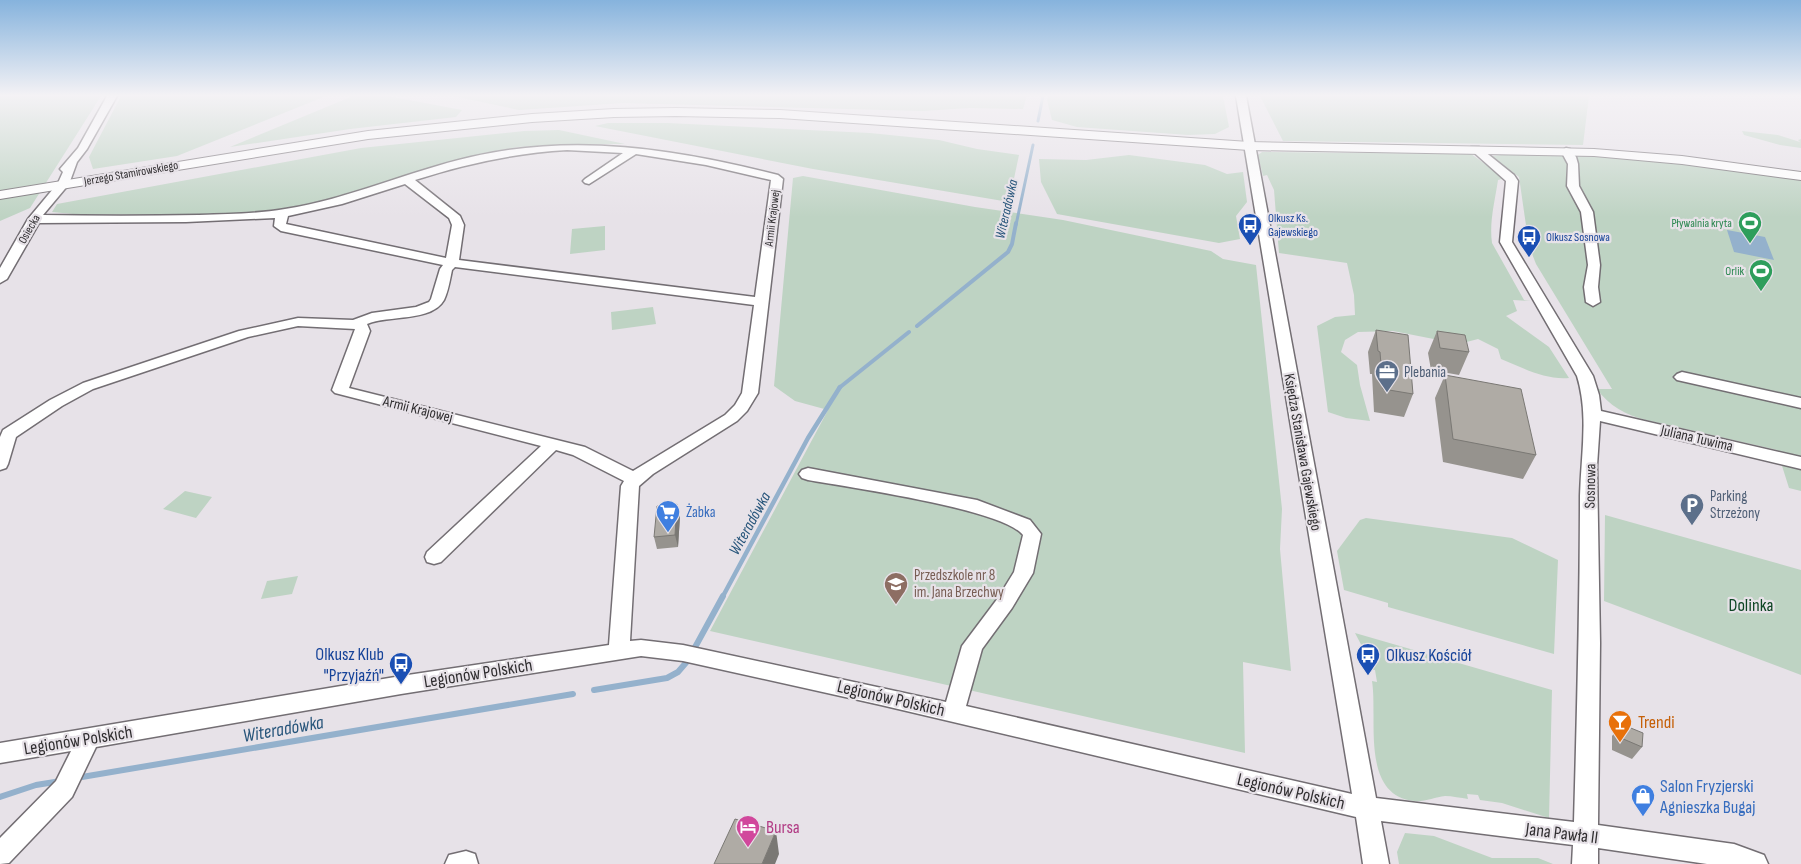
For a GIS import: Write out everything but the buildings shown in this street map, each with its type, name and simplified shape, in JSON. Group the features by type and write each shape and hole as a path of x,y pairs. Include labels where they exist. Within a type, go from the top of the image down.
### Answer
{"main road":[{"name":"Jerzego Stamirowskiego","path":"0,195 360,136"},
{"name":"Jerzego Stamirowskiego","path":"1098,136 1325,149 1566,151 1665,158 1801,176"}],"street":[{"name":"Osiecka","path":"0,279 42,206 64,184 72,162 88,136"},
{"name":"Księdza Stanisława Gajewskiego","path":"1247,136 1376,864"},
{"name":"Armii Krajowej","path":"34,218 155,220 282,213 320,206 472,160 511,152 560,148 634,150 758,172 777,179 750,394 741,408 721,425 634,480 579,451 340,390 363,331 361,325 356,324"},
{"name":"Sosnowa","path":"1475,149 1510,177 1512,181 1506,242 1584,376 1591,395 1593,414 1589,466 1590,643 1585,864"},
{"path":"589,181 634,150"},
{"path":"1566,151 1571,157 1573,186 1587,212 1594,265 1591,287 1593,302"},
{"name":"Osiecka","path":"42,206 48,187 72,162"},
{"path":"0,464 4,435 88,386 244,334 298,322 356,324 372,317 427,309 438,299 446,269 452,263 458,225 454,216 409,180"},
{"path":"282,213 280,226 285,228 452,263 762,302"},
{"path":"1682,377 1801,402"},
{"name":"Juliana Tuwima","path":"1593,414 1801,463"},
{"path":"434,557 553,444"},
{"name":"Legionów Polskich","path":"808,474 977,506 1024,524 1032,534 1023,573 1005,603 972,646 954,712"},
{"path":"619,651 628,498 630,486 634,480"},
{"name":"Legionów Polskich","path":"0,753 641,648 691,655 954,712 1366,808"},
{"path":"0,855 50,805 68,780 88,739"},
{"name":"Jana Pawła II","path":"1366,808 1734,856 1756,864"}],"green space":[{"path":"0,136 75,136 30,208 0,221"},
{"path":"100,136 226,136 177,156 93,169 89,157"},
{"path":"256,136 301,136 230,147"},
{"path":"473,136 589,136 625,144 518,147 484,153 320,202 261,212 186,215 73,214 52,212 57,204 361,148"},
{"path":"647,136 903,136 939,140 977,149 1019,155 1009,202 813,169"},
{"path":"1281,136 1584,136 1583,145 1283,141"},
{"path":"1749,136 1782,136 1800,142 1798,140 1801,139 1801,148 1780,145"},
{"path":"1262,152 1471,154 1502,176 1502,179 1498,180 1493,212 1491,227 1492,243 1524,300 1531,301 1513,300 1517,311 1506,316 1549,347 1569,378 1543,375 1501,359 1498,349 1478,339 1459,344 1393,331 1358,332 1345,340 1341,352 1357,365 1360,385 1370,421 1346,418 1328,412 1317,326 1335,317 1355,315 1354,295 1347,263 1279,253 1274,190 1267,175 1263,176 1258,155"},
{"path":"1558,154 1660,159 1801,178 1801,491 1789,488 1777,450 1639,418 1618,409 1602,395 1597,389 1612,389 1536,264 1529,246 1519,177 1492,156"},
{"path":"1129,155 1205,165 1227,174 1243,172 1247,202 1236,216 1240,239 1219,243 1057,214 1041,182 1039,159 1086,160"},
{"path":"803,176 975,207 1063,220 1211,251 1223,259 1256,265 1282,509 1280,549 1291,671 1243,662 1245,753 710,631 828,410 795,401 774,386 793,178"},
{"path":"605,226 605,250 570,254 572,229"},
{"path":"653,307 656,324 612,330 611,312"},
{"path":"185,491 212,497 196,518 163,509"},
{"name":"Dolinka","path":"1605,515 1801,570 1801,675 1604,601"},
{"path":"1366,518 1512,538 1558,560 1554,654 1388,607 1388,603 1344,590 1337,551 1360,520"},
{"path":"298,576 292,594 261,599 267,581"},
{"path":"1355,633 1552,690 1549,818 1502,803 1480,800 1478,795 1467,794 1468,799 1445,796 1422,801 1414,801 1397,796 1386,785 1379,770 1375,753 1374,734 1372,681 1377,682 1375,670 1369,669 1366,654"},
{"path":"1405,833 1434,836 1492,858 1538,858 1553,864 1399,864 1397,852"}],"water":[{"name":"Pływalnia kryta","path":"1727,230 1765,237 1774,260 1734,252"}],"waterway":[{"name":"Witeradówka","path":"1016,225 1033,145"},
{"name":"Witeradówka","path":"917,326 1008,252 1012,244 1016,223"},
{"name":"Witeradówka","path":"840,387 909,332"},
{"name":"Witeradówka","path":"722,598 808,438 840,387"},
{"name":"Witeradówka","path":"693,651 723,596"},
{"name":"Witeradówka","path":"594,690 667,678 678,672 690,658"},
{"name":"Witeradówka","path":"76,778 573,694"},
{"name":"Witeradówka","path":"0,797 36,785 61,781"}],"place":[{"name":"Pływalnia kryta","path":"1750,244"},
{"name":"Olkusz Ks. Gajewskiego","path":"1250,246"},
{"name":"Olkusz Sosnowa","path":"1529,258"},
{"name":"Orlik","path":"1761,292"},
{"name":"Plebania","path":"1387,393"},
{"name":"Parking Strzeżony","path":"1692,526"},
{"name":"Żabka","path":"668,533"},
{"name":"Przedszkole nr 8 im. Jana Brzechwy","path":"896,605"},
{"name":"Olkusz Kościół","path":"1368,676"},
{"name":"Olkusz Klub \"Przyjaźń\"","path":"401,685"},
{"name":"Trendi","path":"1620,743"},
{"name":"Salon Fryzjerski Agnieszka Bugaj","path":"1643,817"},
{"name":"Bursa","path":"748,848"}]}
